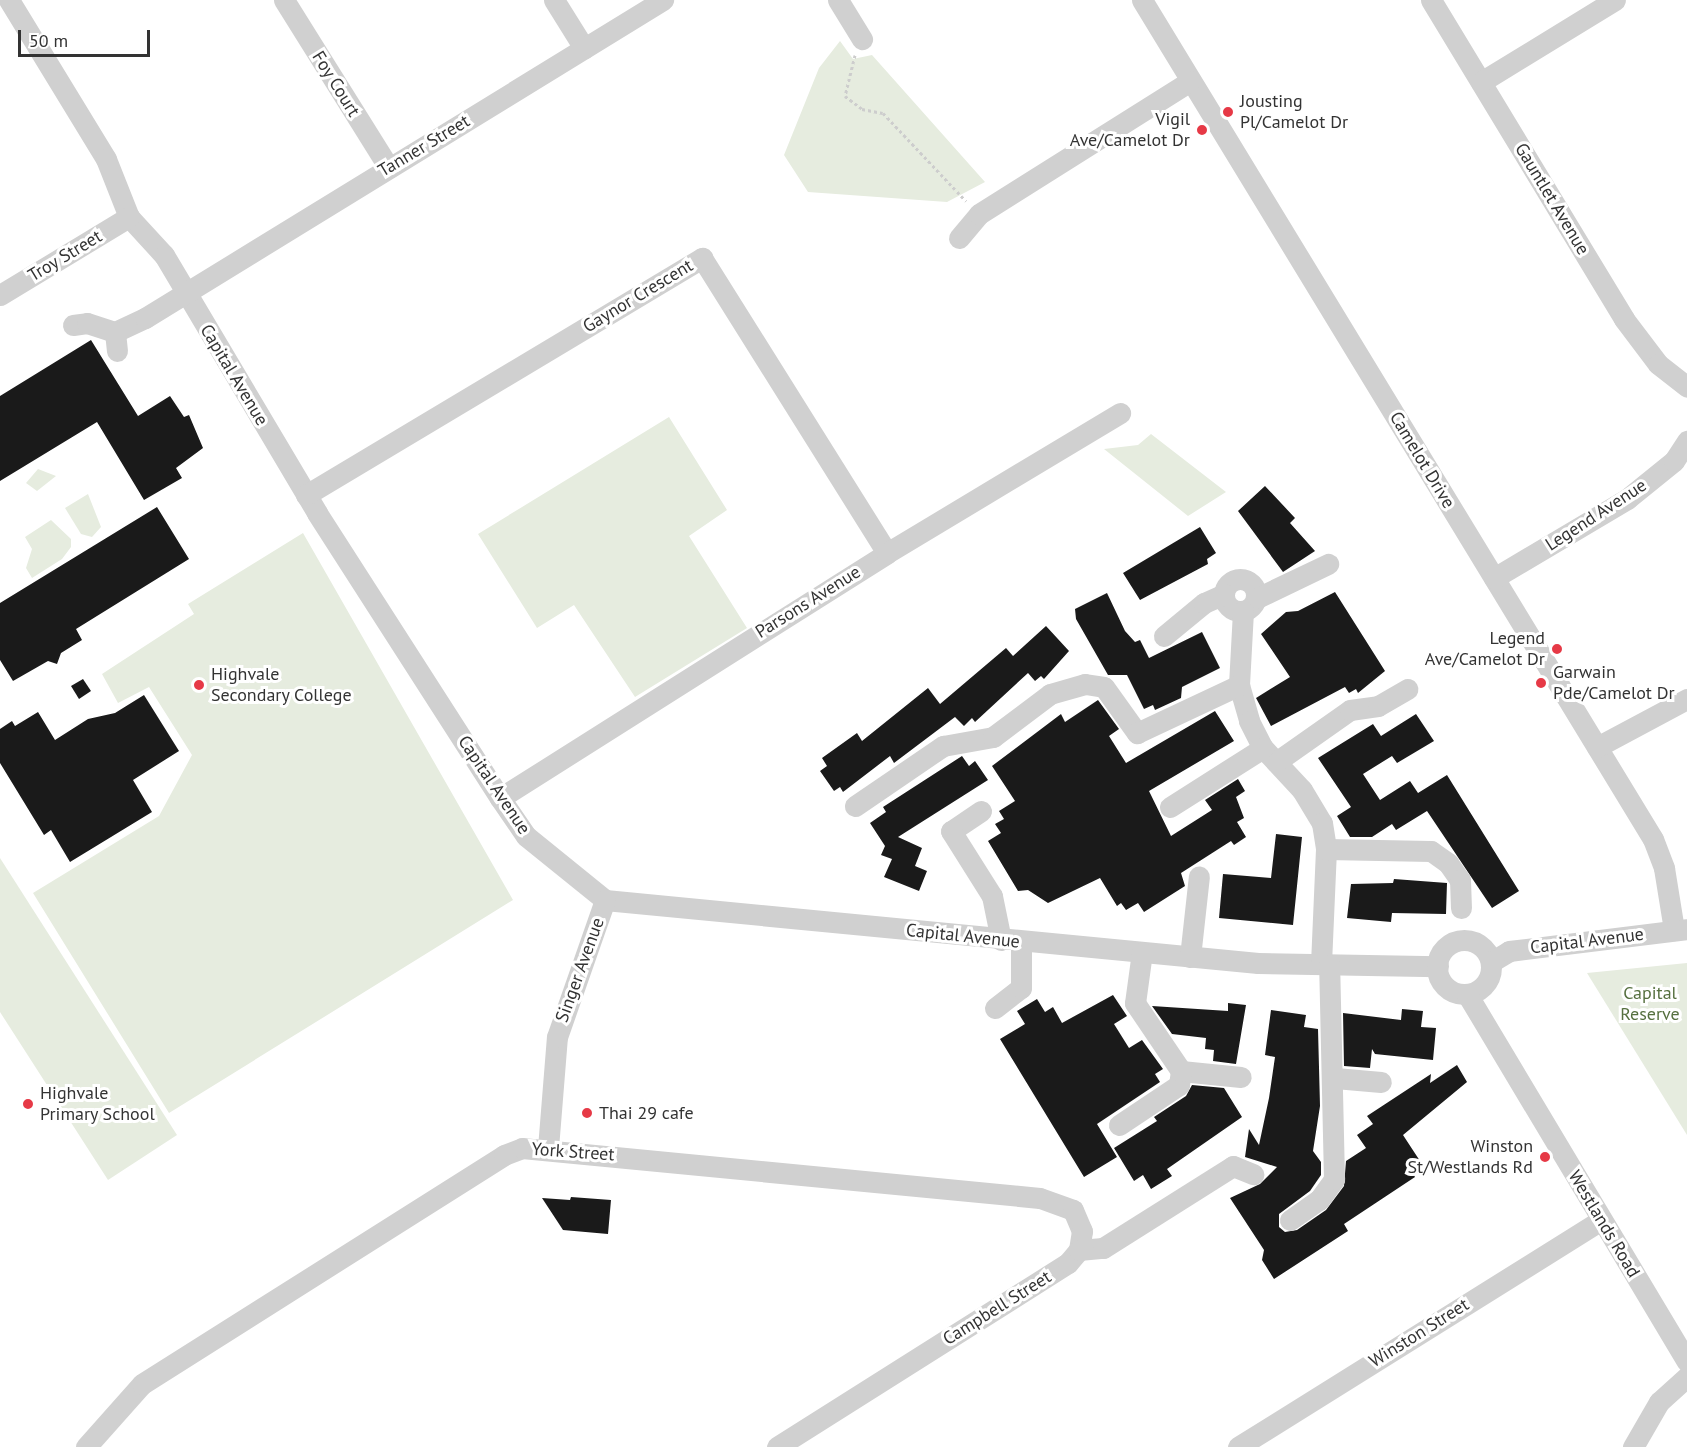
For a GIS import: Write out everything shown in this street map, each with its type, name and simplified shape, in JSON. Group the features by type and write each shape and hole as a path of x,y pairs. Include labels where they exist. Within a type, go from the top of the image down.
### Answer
{"street":[{"name":"Capital Avenue","path":"9,0 106,159 129,217 149,235 306,495 500,798 533,842 605,900 1190,957 1325,965 1438,966"},
{"name":"Foy Court","path":"284,0 388,168"},
{"path":"554,0 584,48"},
{"name":"Tanner Street","path":"73,325 87,323 116,341 185,292 663,0"},
{"path":"838,0 862,39"},
{"name":"Gauntlet Avenue","path":"1431,0 1624,319 1658,363 1687,387"},
{"path":"1481,82 1615,0"},
{"name":"Camelot Drive","path":"1144,1 1190,81 1653,839 1664,868 1680,930"},
{"path":"959,237 978,214 1190,81"},
{"name":"Troy Street","path":"0,295 129,217"},
{"name":"Gaynor Crescent","path":"306,495 702,258 887,553"},
{"name":"Parsons Avenue","path":"500,798 887,553 1120,412"},
{"name":"Legend Avenue","path":"1494,578 1627,500 1674,461 1687,441"},
{"path":"1224,594 1231,609 1250,605 1329,564"},
{"path":"1164,636 1204,603 1224,594 1230,583 1244,579 1254,586 1239,685 1249,720 1270,755 1302,790 1322,823 1326,849 1325,965 1329,1042 1335,1078 1334,1179 1318,1200 1290,1220"},
{"path":"855,806 943,746 993,737 1050,694 1084,684 1104,687 1137,732 1239,685"},
{"path":"1170,807 1350,710 1378,706 1407,689"},
{"path":"1597,747 1687,699"},
{"path":"981,811 951,831 992,896 1011,941 1021,988 995,1008"},
{"path":"1326,849 1431,851 1448,863 1460,880 1461,908"},
{"path":"1190,957 1199,876"},
{"name":"Singer Avenue","path":"548,1148 557,1037 605,900"},
{"name":"Capital Avenue","path":"1491,962 1509,951 1680,930"},
{"path":"1461,940 1479,944 1491,962 1488,980 1467,994 1442,982 1438,966 1445,949 1461,940"},
{"path":"1119,1125 1179,1085 1181,1071 1136,1003 1142,952"},
{"name":"Westlands Road","path":"1467,994 1687,1361"},
{"path":"1181,1071 1241,1077"},
{"path":"1335,1078 1381,1082"},
{"name":"York Street","path":"86,1447 142,1384 504,1155 522,1148 548,1148 1040,1198 1073,1210 1082,1231 1079,1250"},
{"path":"1079,1250 1103,1248 1216,1174 1233,1166 1253,1174"},
{"name":"Winston Street","path":"1238,1447 1601,1220"},
{"name":"Campbell Street","path":"777,1447 1068,1263 1079,1250"},
{"path":"1633,1447 1659,1402 1687,1377"}],"path":[{"path":"862,39 847,73 845,96 862,109 883,113 978,214"}],"green space":[{"path":"840,41 853,59 872,55 985,182 947,202 808,192 784,155 819,68"},
{"path":"669,417 727,510 689,536 747,628 635,697 574,605 537,628 478,534"},
{"path":"1151,434 1226,492 1188,516 1104,449 1138,445"},
{"path":"38,469 56,476 37,491 26,483"},
{"path":"88,494 101,527 92,537 81,534 65,508"},
{"path":"51,520 71,539 71,547 62,559 32,578 26,568 32,549 25,537"},
{"path":"303,533 513,900 169,1113 33,893 159,816 192,755 149,687 118,703 102,674 194,614 188,604"},
{"path":"0,858 177,1135 108,1180 0,1012"},
{"name":"Capital Reserve","path":"1687,963 1687,1135 1587,973"}],"building":[{"path":"91,340 138,416 170,396 184,417 189,415 203,448 176,468 182,478 144,500 97,422 0,481 0,396"},
{"path":"1265,486 1295,518 1290,523 1315,551 1283,572 1238,511"},
{"path":"157,507 189,559 76,629 82,640 61,653 57,664 48,661 13,681 0,660 0,603"},
{"path":"1200,527 1216,553 1207,559 1208,564 1140,600 1123,573"},
{"path":"1335,592 1385,671 1358,693 1356,689 1349,693 1345,687 1271,726 1256,698 1290,677 1261,634 1286,612 1298,611"},
{"path":"1107,593 1125,631 1135,642 1140,640 1149,658 1202,632 1220,668 1182,687 1181,698 1155,710 1153,705 1144,709 1127,675 1108,675 1076,619 1075,609"},
{"path":"1046,626 1069,651 1044,679 1041,676 1035,681 1028,673 975,722 972,718 964,726 955,717 894,763 890,756 843,792 840,787 834,791 820,771 827,766 822,758 857,733 862,741 928,688 940,704 1006,648 1013,656"},
{"path":"83,679 91,691 79,699 71,686"},
{"path":"144,695 179,751 133,780 152,812 70,862 51,830 44,835 0,763 0,729 12,721 15,726 38,712 55,740 88,719 115,713"},
{"path":"1098,700 1119,729 1109,736 1126,763 1215,711 1234,741 1149,791 1171,836 1212,810 1205,800 1238,779 1245,791 1236,797 1244,818 1237,822 1246,837 1234,845 1231,841 1181,873 1185,886 1144,912 1138,903 1126,910 1121,903 1117,906 1100,878 1048,903 1028,890 1018,891 988,841 1001,833 995,824 1004,819 999,811 1015,801 992,766 1061,714 1065,722"},
{"path":"1416,714 1434,741 1397,763 1392,756 1363,774 1380,800 1410,781 1418,793 1447,775 1519,891 1492,908 1427,811 1396,830 1392,824 1372,837 1350,837 1337,816 1351,807 1318,758 1373,724 1381,736"},
{"path":"962,756 969,766 975,761 988,780 898,837 922,848 915,866 927,871 919,891 884,877 892,859 881,855 885,846 870,823 886,812 883,807"},
{"path":"1276,834 1302,837 1293,925 1219,918 1223,874 1271,878"},
{"path":"1394,879 1447,883 1446,914 1392,913 1391,922 1347,918 1351,884 1393,883"},
{"path":"1113,995 1127,1016 1114,1024 1129,1048 1142,1040 1163,1069 1155,1074 1160,1082 1097,1124 1117,1157 1084,1177 1000,1039 1025,1024 1017,1011 1037,999 1045,1012 1053,1007 1062,1023"},
{"path":"1228,1003 1246,1005 1236,1064 1213,1061 1214,1050 1205,1049 1206,1038 1172,1034 1152,1006 1228,1011"},
{"path":"1402,1009 1423,1011 1421,1027 1436,1028 1433,1060 1375,1054 1372,1049 1370,1068 1344,1066 1343,1013 1401,1020"},
{"path":"1271,1010 1306,1015 1304,1027 1318,1029 1320,1106 1313,1151 1321,1162 1321,1175 1310,1191 1279,1214 1279,1227 1285,1232 1297,1230 1326,1210 1344,1186 1346,1161 1366,1148 1357,1135 1373,1124 1367,1116 1431,1074 1430,1083 1457,1065 1467,1082 1403,1135 1420,1161 1410,1168 1415,1177 1344,1224 1348,1231 1274,1279 1262,1260 1264,1250 1230,1198 1260,1184 1277,1167 1245,1157 1249,1129 1259,1145 1269,1098 1275,1057 1265,1055"},
{"path":"1192,1085 1224,1088 1242,1117 1167,1169 1172,1176 1151,1189 1143,1175 1134,1181 1114,1148 1157,1121 1154,1117 1186,1096"},
{"path":"571,1197 611,1200 608,1234 563,1230 542,1198 570,1200"}],"place":[{"name":"Jousting Pl/Camelot Dr","path":"1228,112"},
{"name":"Vigil Ave/Camelot Dr","path":"1202,130"},
{"name":"Legend Ave/Camelot Dr","path":"1557,649"},
{"name":"Garwain Pde/Camelot Dr","path":"1541,683"},
{"name":"Highvale Secondary College","path":"199,685"},
{"name":"Highvale Primary School","path":"28,1104"},
{"name":"Thai 29 cafe","path":"587,1113"},
{"name":"Winston St/Westlands Rd","path":"1545,1157"}]}
